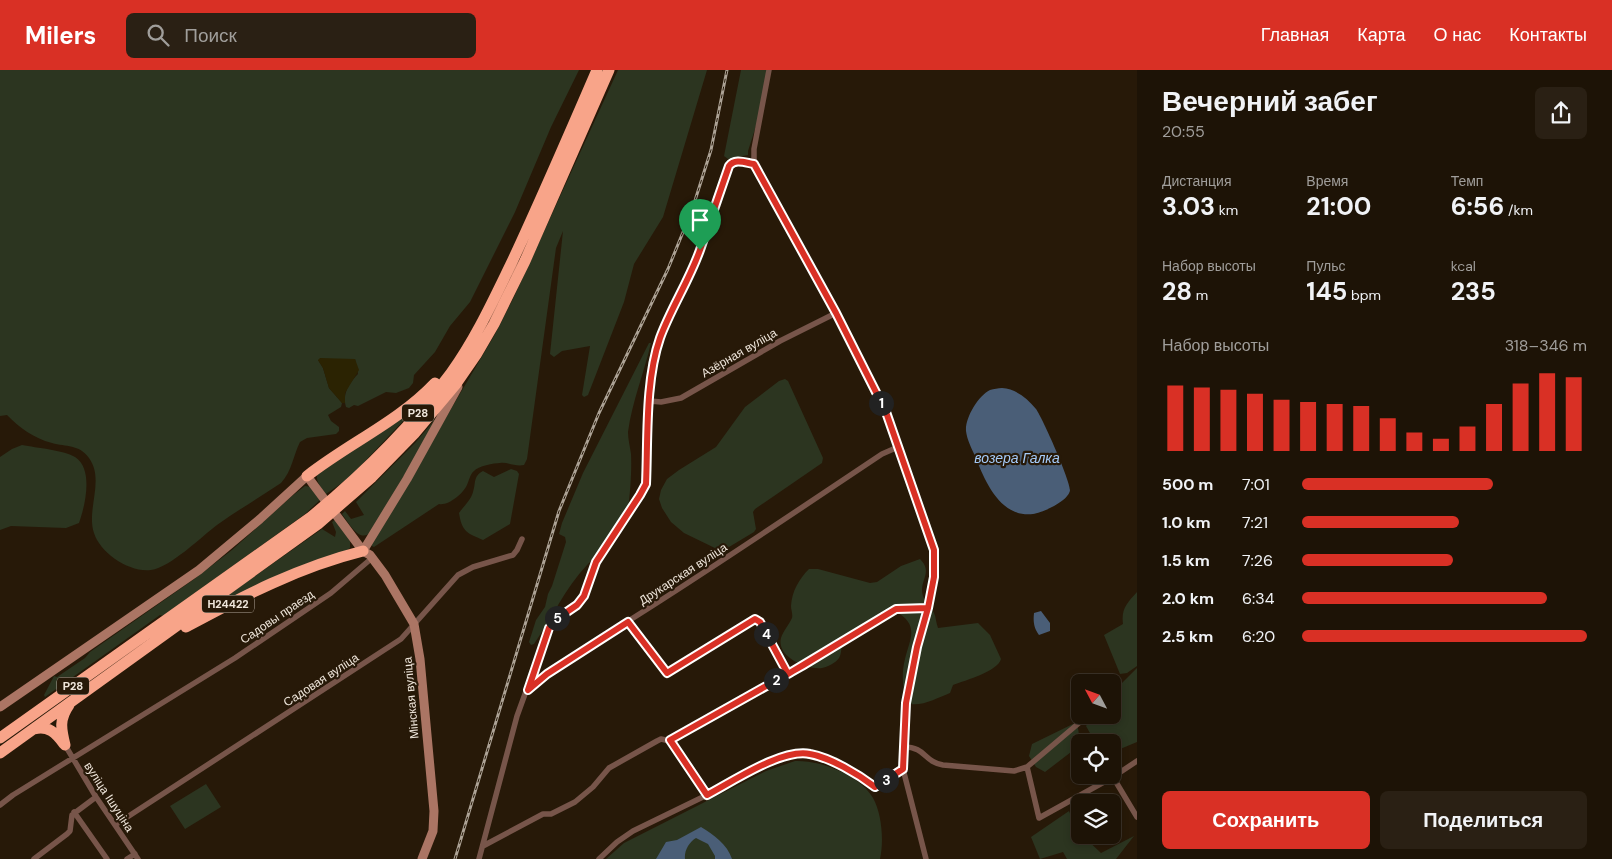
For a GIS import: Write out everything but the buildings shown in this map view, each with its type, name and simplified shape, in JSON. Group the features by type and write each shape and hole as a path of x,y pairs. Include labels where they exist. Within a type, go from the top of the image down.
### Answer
{"highway":[{"name":"Р28","path":"347,494 433,396 456,366 479,326 523,238 597,70"},
{"name":"Р28","path":"0,753 147,648 315,521 414,434 456,384 494,324 525,261 609,70"},
{"path":"307,476 340,452 392,420 426,393 441,377 479,326"},
{"name":"Р28","path":"0,738 315,521"},
{"name":"Н24422","path":"147,648 266,584 311,566 367,554"},
{"path":"65,745 61,721 68,706 74,699"},
{"path":"32,729 39,727 49,729 65,745"}],"street":[{"path":"769,70 754,149 754,164 836,313 886,412 934,550 934,577 906,703 903,769 926,859"},
{"path":"528,690 549,628 558,618 577,605 584,596 596,562 646,484 653,367 660,339 692,271 729,166 732,162 736,161 754,164"},
{"name":"Азёрная вуліца","path":"650,401 662,402 681,398 780,341 836,313"},
{"path":"367,554 476,355"},
{"name":"Друкарская вуліца","path":"479,859 517,716 528,690 547,674 882,454 898,447"},
{"path":"0,707 192,576 245,532 307,476"},
{"name":"Мінская вуліца","path":"307,476 395,590 414,624 420,659 434,811 433,831 422,859"},
{"name":"Садовая вуліца","path":"115,825 401,639 458,576 473,567 513,555 522,539"},
{"name":"Садовы праезд","path":"72,759 235,658 331,593 367,554"},
{"path":"482,846 543,814 551,814 575,802 593,787 608,768 657,741 670,740 788,674 896,609 928,608"},
{"path":"628,622 667,673 755,619 760,622 788,674"},
{"path":"904,747 915,747 933,763 1014,771 1026,767 1078,724"},
{"path":"670,740 707,795"},
{"name":"вуліца Ішуціна","path":"65,745 72,759 136,856"},
{"path":"598,859 633,831 707,795 766,763 799,754 809,754 839,765 875,787 903,769"},
{"path":"0,805 13,794 72,759"},
{"path":"1121,772 1137,761"},
{"path":"1026,767 1039,818 1100,784"},
{"path":"1117,784 1137,817"},
{"path":"34,859 70,831 70,819 74,812 96,796"},
{"path":"74,812 107,859"},
{"path":"127,859 136,856"}],"green space":[{"path":"0,70 579,70 551,127 515,212 470,302 450,326 435,352 414,375 413,383 409,388 396,393 386,392 358,406 354,405 349,408 346,407 345,398 349,385 358,374 355,359 318,360 323,368 329,388 342,403 341,407 328,415 331,421 339,427 339,431 336,434 307,438 300,442 290,468 281,483 217,525 186,551 168,563 159,568 143,570 125,565 117,560 102,548 97,540 92,524 96,485 93,467 89,458 77,448 52,443 39,438 22,428 7,415 0,416"},
{"path":"618,70 707,70 663,217 634,264 624,302 588,395 584,397 582,395 590,346 562,351 554,357 550,354 563,231 556,248 527,459 524,465 497,463 476,469 465,488 455,499 439,504 374,547 372,546 372,543 494,336 513,299"},
{"path":"741,70 769,70 764,101 748,155 728,159 724,156"},
{"path":"649,343 651,343 632,410 628,432 631,454 631,480 629,502 623,526 607,549 589,563 579,574 565,593 534,644 531,645 529,642 536,620 545,607 566,542 565,537 559,534 562,523 583,473"},
{"path":"785,379 788,381 823,458 822,463 755,509 753,512 756,529 754,532 724,550 719,550 684,533 671,522 662,508 659,499 667,479 716,447 745,407 779,381"},
{"path":"426,397 349,478 326,494 318,483 317,475"},
{"path":"443,410 372,531 368,535 363,536 359,534 351,527 342,514 345,511 351,519 364,515 356,502 415,443"},
{"path":"22,445 64,453 75,457 81,463 86,479 86,488 84,507 79,523 66,528 11,526 0,530 0,457"},
{"path":"511,469 519,474 510,524 483,540 466,531 459,513 472,495 478,475 483,471 494,477"},
{"path":"305,486 312,487 321,499 305,514 163,616 160,615 45,697 44,695 54,676 57,677 85,658 90,652 193,580 232,550"},
{"path":"336,519 350,539 350,548 346,551 208,609 322,529 335,537 336,532 332,522"},
{"path":"920,559 926,569 922,586 923,596 934,613 938,628 978,623 990,635 1001,659 994,668 953,685 950,693 934,700 917,704 906,703 903,687 903,670 911,632 908,621 895,611 856,634 844,644 838,660 826,667 809,667 794,661 783,651 781,638 792,618 791,606 794,590 809,569 818,569 870,583 877,582 901,566"},
{"path":"1137,592 1137,666 1127,673 1120,674 1104,635 1123,624 1123,614 1130,600"},
{"path":"1137,668 1137,742 1121,749 1121,734 1090,734 1086,726 1087,724 1121,724 1121,684"},
{"path":"1073,724 1077,724 1079,734 1071,734 1071,752 1045,772 1036,767 1029,756 1032,744"},
{"path":"795,761 816,763 838,770 859,782 867,790 876,804 880,820 882,836 880,859 606,859 624,843 766,771"},
{"path":"206,784 221,807 185,829 170,806"},
{"path":"1069,811 1071,816 1071,844 1092,844 1101,853 1134,836 1116,859 1067,859 1063,852 1040,859 1031,837"}],"sand":[{"path":"320,358 355,359 359,370 345,393 345,403 342,403 329,388 323,368 318,360"}],"water":[{"name":"возера Галка","path":"1002,388 1012,390 1021,395 1036,409 1056,450 1069,484 1070,490 1065,498 1054,506 1037,513 1021,514 1011,510 995,496 967,438 966,426 977,402 990,390"},
{"path":"1041,611 1050,623 1050,631 1039,635 1035,627 1034,613"},
{"path":"701,827 723,844 732,859 715,859 708,844 696,838 688,847 685,859 656,859 666,842 677,840"}],"railway":[{"path":"455,859 559,511 599,413 668,269 692,210 711,150 727,70"}],"route":[{"path":"700,250 656,352 651,383 646,484 596,562 584,596 577,605 558,618 549,628 528,690 547,674 628,622 667,673 755,619 760,622 788,674 802,666 849,638 896,609 928,608 917,647 906,703 903,769 875,787 839,765 809,754 799,754 766,763 707,795 670,740 718,712 802,666 896,609 928,608 935,564 934,550 886,412 836,313 754,164 736,161 732,162 729,166 700,250"}]}
